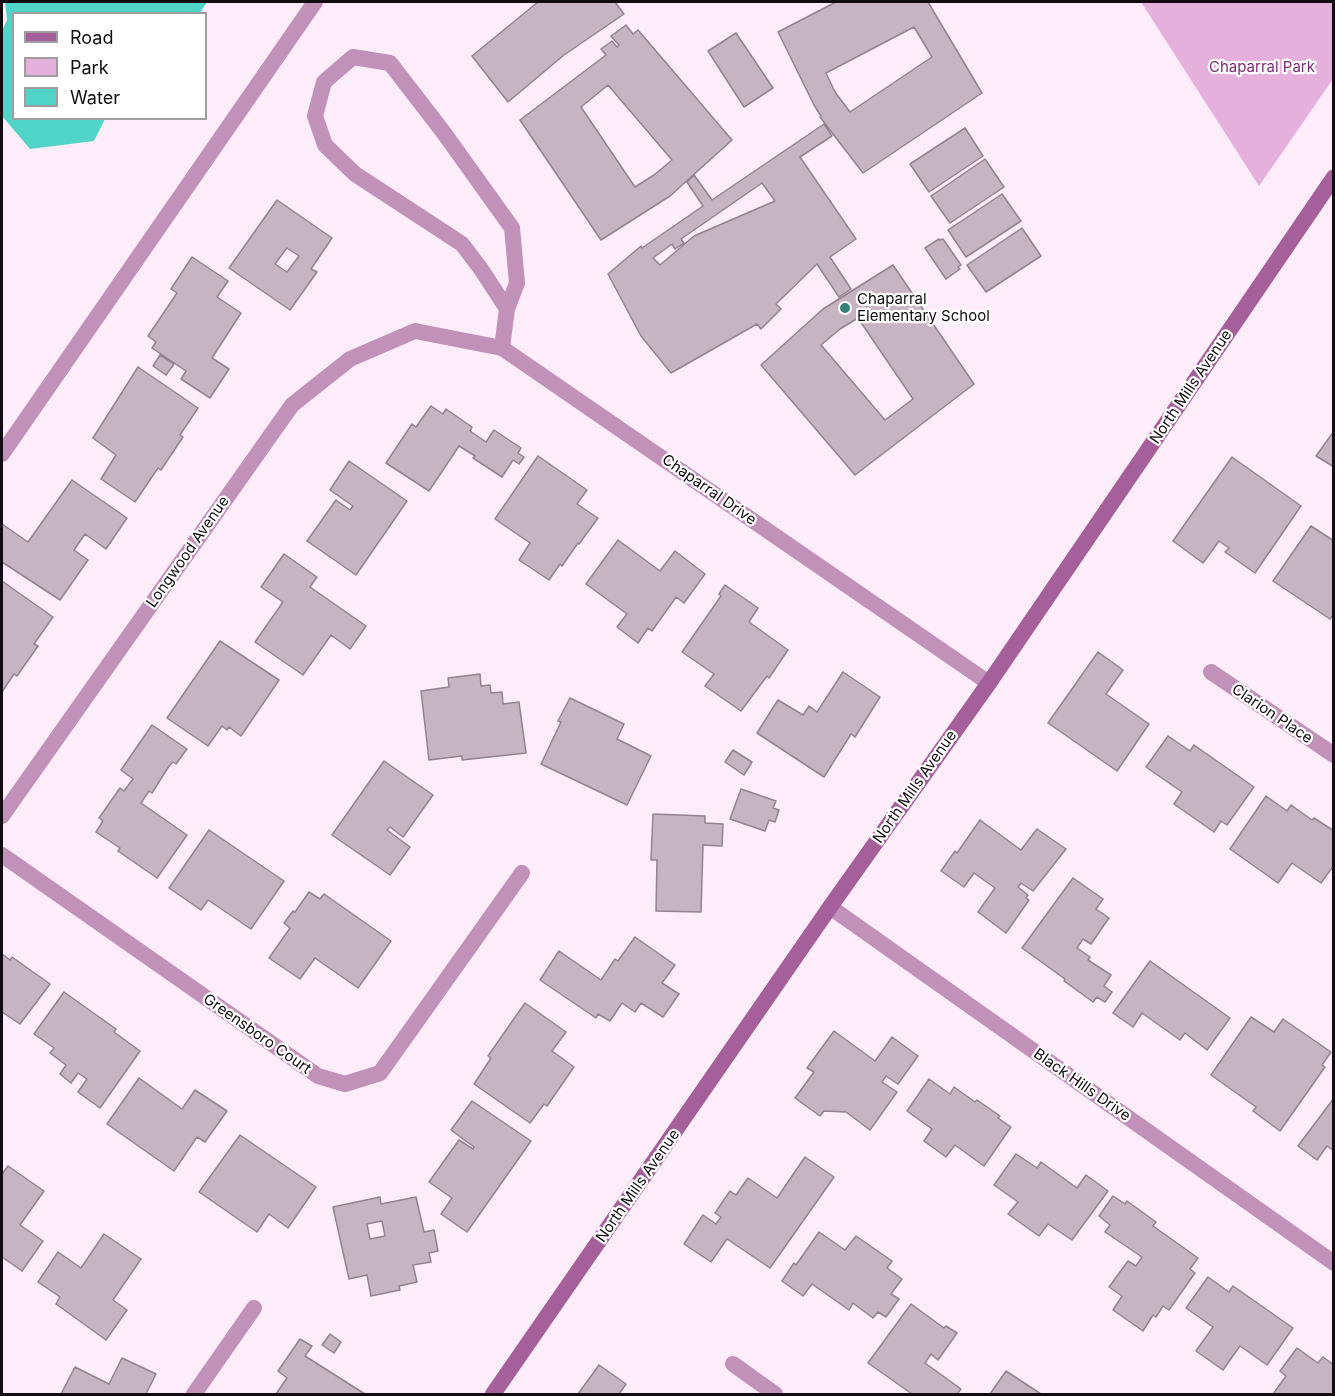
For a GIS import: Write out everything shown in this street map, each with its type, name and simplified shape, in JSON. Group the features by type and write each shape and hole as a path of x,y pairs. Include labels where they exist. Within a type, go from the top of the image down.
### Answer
{"main road":[{"name":"North Mills Avenue","path":"493,1395 830,907 989,683 1334,177"}],"street":[{"path":"2,454 315,2"},
{"path":"502,348 507,309 517,283 512,228 444,133 390,63 353,57 324,82 315,116 325,145 355,174 462,244 507,309"},
{"name":"Chaparral Drive","path":"415,331 502,348 989,683"},
{"name":"Longwood Avenue","path":"2,816 292,405 350,359 415,331"},
{"name":"Clarion Place","path":"1211,672 1334,755"},
{"name":"Greensboro Court","path":"2,855 318,1076 345,1084 380,1073 522,873"},
{"name":"Black Hills Drive","path":"830,907 1334,1263"},
{"path":"194,1395 254,1308"},
{"path":"733,1364 775,1395"}],"green space":[{"name":"Chaparral Park","path":"1141,2 1333,2 1333,79 1259,186"}],"water":[{"path":"5,2 207,2 201,12 12,12 12,120 104,120 94,141 30,149 2,116 2,31 7,20"}],"building":[{"path":"538,2 615,2 624,14 564,55 508,102 472,56"},
{"path":"836,2 928,2 982,93 863,173 820,117 778,32","holes":["914,27 932,57 850,112 835,92 826,73"]},
{"path":"626,25 633,34 638,30 732,140 670,196 601,240 520,120 606,55 601,49 612,41 617,47 619,45 611,36","holes":["608,85 672,160 635,187 581,107"]},
{"path":"736,33 773,88 744,107 708,51"},
{"path":"824,124 832,136 800,157 856,239 830,257 851,289 839,297 817,264 776,304 781,309 761,329 757,324 671,373 641,336 608,274 641,246 642,248 703,206 687,182 694,175 712,200","holes":["762,183 775,201 694,236 660,265 653,258 672,244 675,249 684,243 681,239"]},
{"path":"965,128 983,156 929,192 910,164"},
{"path":"985,159 1004,187 950,223 931,196"},
{"path":"1002,194 1021,221 966,257 948,230"},
{"path":"277,200 332,238 311,269 317,272 290,310 229,268","holes":["287,248 299,256 287,272 275,264"]},
{"path":"1022,228 1041,256 986,292 967,265"},
{"path":"943,239 961,265 958,267 960,269 946,279 925,248"},
{"path":"192,257 228,281 217,297 241,313 212,358 229,369 210,398 181,379 186,371 152,348 156,342 148,336 177,293 171,289"},
{"path":"893,265 974,384 855,475 761,365 823,309","holes":["858,318 913,399 885,420 821,345"]},
{"path":"160,355 174,364 166,375 153,366"},
{"path":"138,367 198,408 180,435 183,437 161,470 158,468 135,502 101,479 116,455 93,438"},
{"path":"431,406 443,414 446,409 472,427 470,431 486,442 494,430 521,448 518,453 524,457 519,464 513,460 502,477 459,446 429,491 386,463 412,424 416,427"},
{"path":"1334,431 1334,467 1316,456"},
{"path":"538,456 587,490 577,504 598,518 549,580 519,560 530,543 495,519"},
{"path":"1232,457 1301,506 1255,573 1225,552 1229,548 1219,541 1203,563 1173,541"},
{"path":"349,461 407,501 356,575 307,541 336,500 350,510 353,506 330,490"},
{"path":"72,480 127,518 106,549 85,534 74,550 88,560 60,600 2,562 2,524 28,542"},
{"path":"1311,526 1334,541 1334,614 1330,619 1273,581"},
{"path":"618,540 660,571 675,551 705,574 684,603 676,597 652,631 648,628 638,643 617,627 627,614 586,584"},
{"path":"284,554 317,577 310,587 366,626 350,649 331,635 303,675 255,642 283,602 261,587"},
{"path":"2,581 53,617 34,644 38,646 17,676 14,674 2,692"},
{"path":"725,585 758,608 749,622 788,650 769,678 767,676 741,711 705,686 714,674 682,652 721,596 719,594"},
{"path":"220,641 279,680 241,736 229,727 227,730 222,726 208,746 167,718"},
{"path":"1098,652 1123,670 1106,694 1149,724 1117,771 1048,723"},
{"path":"843,672 880,697 855,737 851,734 824,777 757,733 778,700 803,715 809,706 817,712"},
{"path":"480,674 481,686 490,685 491,693 502,692 503,704 519,702 526,753 462,760 462,756 429,760 421,691 449,687 448,678"},
{"path":"570,698 624,724 617,739 651,756 627,805 541,764"},
{"path":"152,725 187,749 176,764 173,762 169,766 152,793 149,791 141,803 187,835 157,878 118,851 120,848 96,832 103,821 99,818 120,788 124,791 133,779 121,770"},
{"path":"1168,736 1190,751 1194,745 1254,787 1227,825 1221,821 1214,832 1174,804 1182,792 1146,767"},
{"path":"733,750 752,762 744,775 725,762"},
{"path":"384,761 433,795 403,837 390,827 387,830 410,847 390,875 332,835"},
{"path":"741,789 776,801 773,808 779,810 775,822 769,820 765,831 730,819"},
{"path":"1266,796 1287,811 1291,805 1312,820 1314,818 1334,831 1334,865 1321,883 1292,863 1278,883 1230,849"},
{"path":"653,814 705,816 705,823 723,824 722,846 703,845 701,912 656,911 657,860 651,860"},
{"path":"980,820 1021,850 1037,829 1066,849 1033,891 1021,883 1018,887 1028,895 1026,898 1029,900 1006,933 978,912 995,888 974,873 964,887 941,871"},
{"path":"209,830 284,881 251,929 208,900 201,910 169,888"},
{"path":"1073,878 1103,899 1096,909 1109,918 1091,944 1083,939 1077,948 1090,957 1088,960 1111,975 1104,986 1112,992 1105,1002 1097,997 1093,1002 1022,948"},
{"path":"309,892 320,899 324,894 391,941 358,988 315,958 300,979 269,958 290,928 284,923"},
{"path":"635,937 675,965 662,983 679,994 663,1017 641,1003 635,1012 622,1003 610,1021 598,1014 596,1018 540,980 559,951 601,980 615,959 618,961"},
{"path":"2,954 10,960 12,957 50,984 20,1024 2,1012"},
{"path":"1150,961 1230,1018 1207,1050 1185,1033 1180,1040 1142,1013 1133,1027 1113,1013"},
{"path":"64,992 116,1029 114,1032 140,1051 100,1108 78,1092 87,1079 78,1073 71,1083 60,1074 66,1065 50,1053 54,1048 34,1034"},
{"path":"525,1003 566,1032 552,1051 574,1067 547,1106 544,1104 530,1123 474,1084 491,1058 488,1056"},
{"path":"1251,1017 1274,1032 1283,1019 1331,1052 1322,1065 1325,1067 1280,1131 1253,1111 1256,1107 1211,1075"},
{"path":"834,1031 875,1061 892,1037 918,1056 898,1084 886,1076 882,1082 897,1092 870,1130 846,1112 824,1111 820,1116 795,1098 814,1072 807,1068"},
{"path":"139,1078 182,1109 195,1090 227,1111 205,1142 197,1137 174,1171 107,1124"},
{"path":"929,1079 950,1094 954,1087 975,1102 977,1100 1011,1127 984,1166 955,1145 946,1157 924,1141 932,1129 907,1111"},
{"path":"1334,1098 1334,1151 1327,1146 1317,1160 1298,1146"},
{"path":"472,1101 531,1141 467,1232 441,1214 452,1198 429,1182 459,1140 473,1149 474,1147 451,1130"},
{"path":"240,1135 316,1187 288,1228 269,1214 257,1232 199,1192"},
{"path":"1016,1154 1037,1168 1041,1162 1077,1188 1086,1175 1108,1191 1072,1240 1048,1224 1039,1236 1008,1214 1018,1202 994,1185"},
{"path":"805,1157 834,1177 770,1268 727,1239 711,1262 684,1244 703,1215 716,1224 721,1217 715,1213 730,1191 736,1195 748,1178 777,1198"},
{"path":"8,1166 44,1191 20,1225 43,1241 22,1271 2,1257 2,1171 3,1173"},
{"path":"1113,1196 1125,1204 1127,1201 1156,1222 1153,1226 1198,1258 1190,1269 1195,1273 1169,1310 1163,1306 1156,1317 1153,1315 1143,1331 1113,1310 1122,1296 1109,1287 1128,1261 1136,1266 1142,1257 1105,1232 1110,1225 1099,1216"},
{"path":"380,1197 381,1204 416,1197 424,1232 434,1230 438,1251 429,1253 431,1262 413,1265 417,1282 399,1286 400,1290 371,1296 367,1275 349,1279 333,1207","holes":["382,1221 385,1236 370,1239 367,1224"]},
{"path":"819,1232 845,1250 856,1236 892,1261 887,1268 902,1279 891,1294 899,1299 886,1317 878,1312 873,1318 853,1303 849,1310 812,1284 803,1296 782,1281"},
{"path":"104,1234 141,1259 113,1300 127,1310 106,1340 56,1304 60,1297 38,1282 58,1252 81,1268"},
{"path":"1208,1277 1229,1292 1233,1286 1293,1328 1267,1365 1240,1346 1223,1370 1196,1351 1213,1327 1186,1308"},
{"path":"911,1304 944,1328 946,1326 957,1333 938,1360 931,1354 925,1363 961,1389 957,1394 912,1394 868,1363"},
{"path":"330,1334 341,1342 334,1353 322,1345"},
{"path":"300,1339 312,1346 305,1356 365,1394 276,1394 287,1378 278,1371"},
{"path":"1297,1348 1318,1363 1323,1357 1334,1365 1334,1394 1273,1394 1286,1376 1280,1371"},
{"path":"122,1358 156,1374 146,1394 61,1394 75,1367 109,1384"},
{"path":"599,1365 626,1384 619,1394 578,1394"},
{"path":"1006,1371 1041,1394 990,1394"}],"place":[{"name":"Chaparral Elementary School","path":"845,308"}]}
